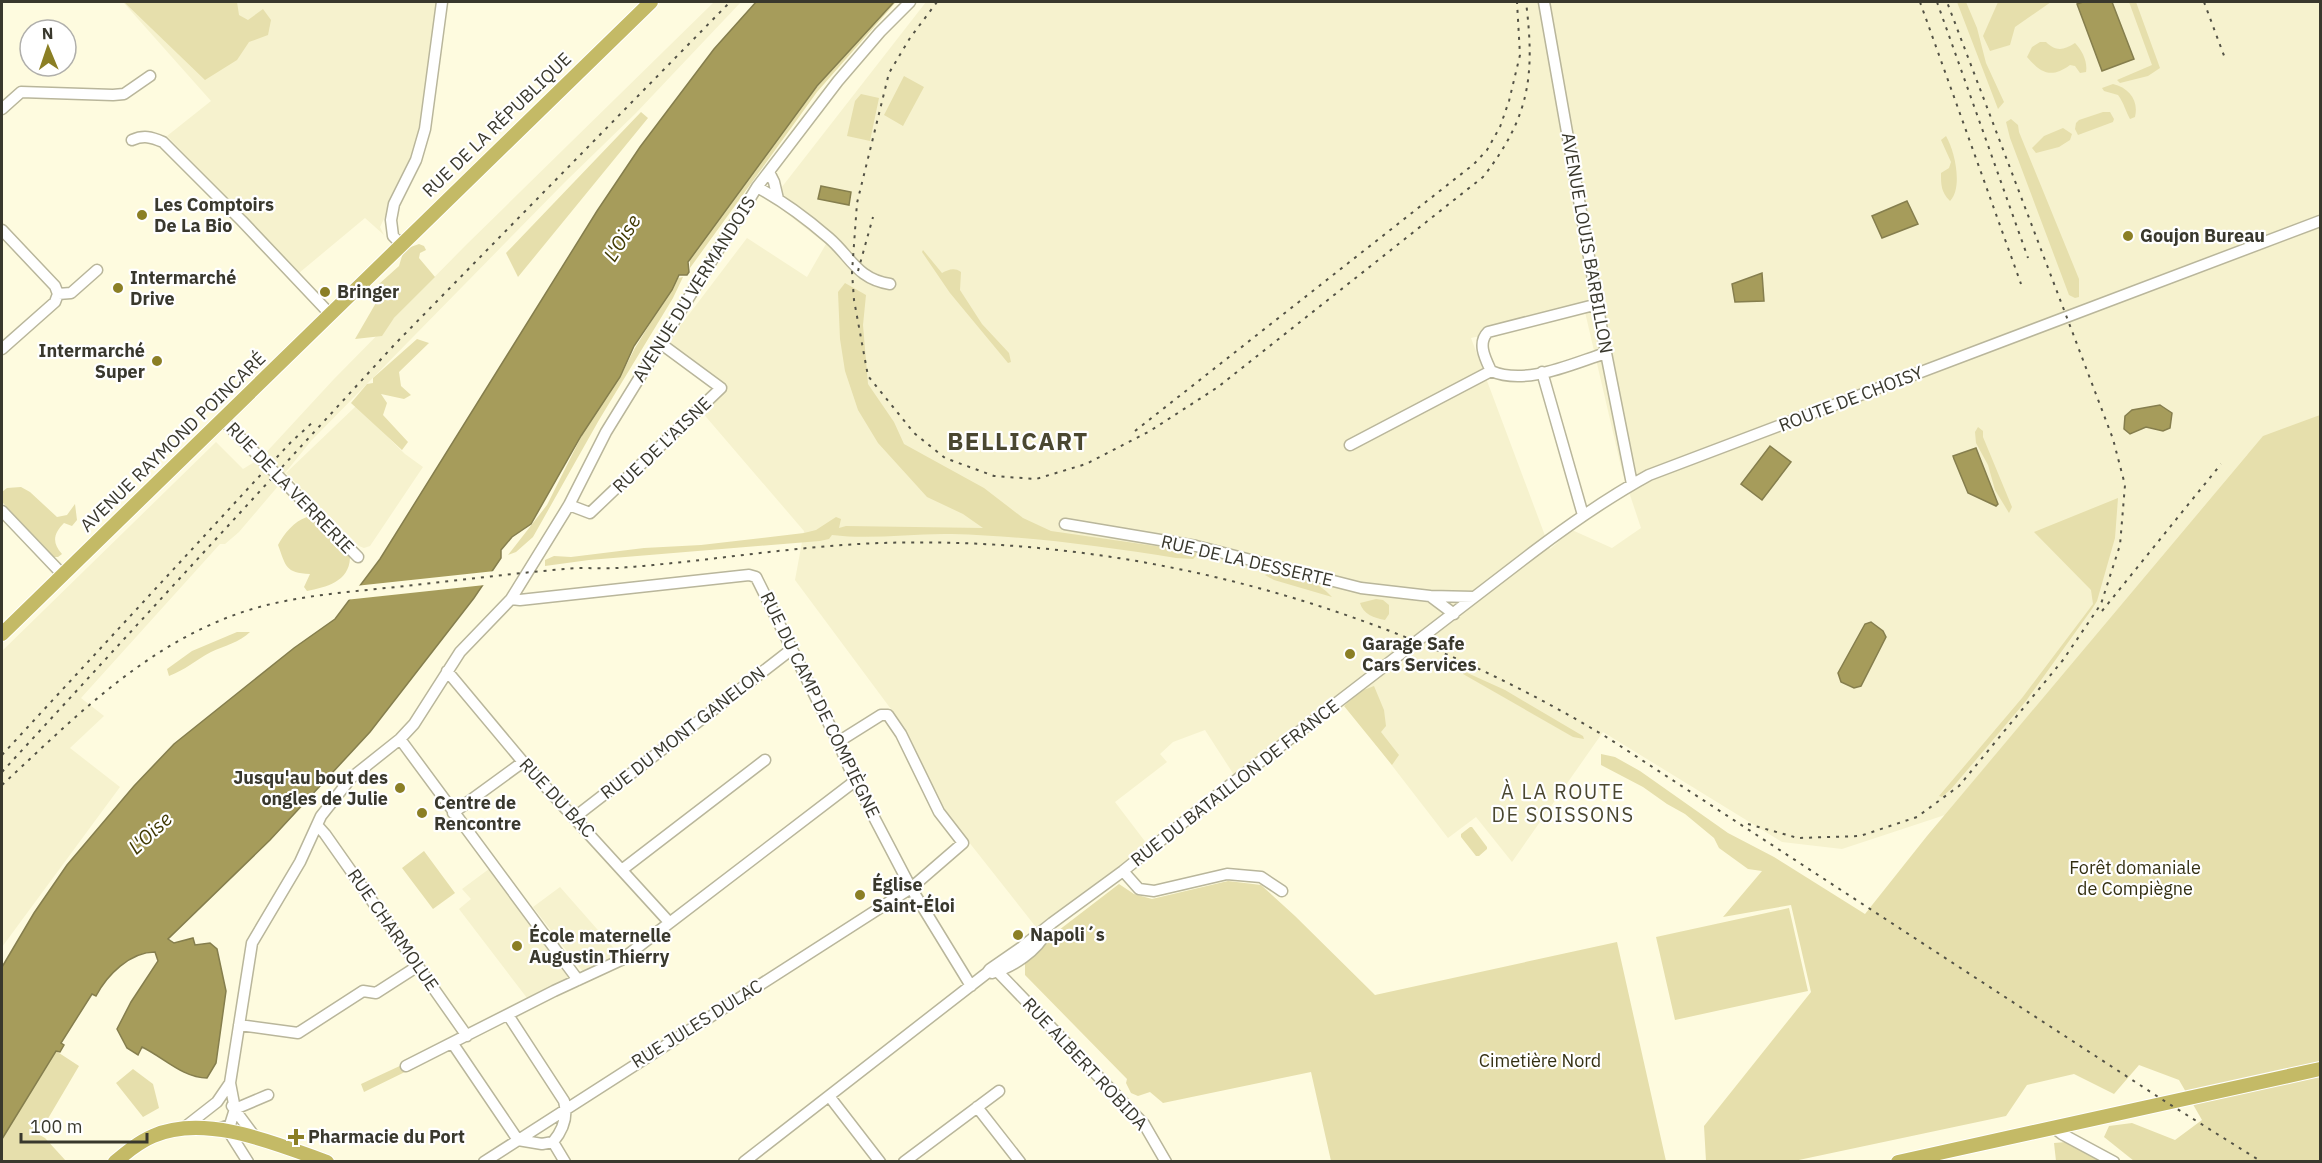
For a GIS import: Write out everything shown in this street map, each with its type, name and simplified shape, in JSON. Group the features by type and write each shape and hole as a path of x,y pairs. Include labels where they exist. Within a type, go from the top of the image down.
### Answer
{"main road":[{"name":"RUE DE LA RÉPUBLIQUE","path":"369,275 651,2"},
{"name":"AVENUE RAYMOND POINCARÉ","path":"2,634 369,275"},
{"path":"1898,1161 2320,1069"},
{"path":"115,1161 153,1136 185,1127 255,1137 327,1161"}],"street":[{"path":"401,244 393,236 391,220 394,204 416,160 425,129 442,2"},
{"name":"AVENUE DU VERMANDOIS","path":"230,1083 252,943 300,862 316,825 351,778 400,739 418,718 460,652 511,599 569,505 606,432 757,187 838,81 880,32 910,2"},
{"name":"AVENUE LOUIS BARBILLON","path":"1544,2 1606,353 1632,484"},
{"path":"2,109 21,92 124,94 150,76"},
{"path":"132,140 140,136 149,136 163,142 242,220 330,314"},
{"path":"769,172 778,199"},
{"path":"757,187 778,199 830,239 858,271 869,278 890,284"},
{"name":"ROUTE DE CHOISY","path":"1416,642 1583,515 1652,474 2320,221"},
{"path":"2,230 55,286 58,294 56,302 2,349"},
{"path":"58,294 71,293 97,270"},
{"path":"1598,304 1488,332 1483,337 1482,345 1491,371 1504,377 1542,372 1606,353"},
{"name":"RUE DE L'AISNE","path":"569,505 591,513 721,388 660,343"},
{"path":"1350,445 1491,371"},
{"path":"1542,372 1583,515"},
{"name":"RUE DE LA VERRERIE","path":"222,419 358,557"},
{"path":"2,510 63,575"},
{"name":"RUE DE LA DESSERTE","path":"1065,524 1196,546 1362,588 1430,596 1474,597"},
{"name":"RUE DU CAMP DE COMPIÈGNE","path":"511,599 520,600 752,575 759,579 855,781 911,888 971,986"},
{"path":"1430,596 1454,614"},
{"name":"RUE DU BATAILLON DE FRANCE","path":"744,1161 971,986 1032,951 1045,936 1052,923 1123,871 1226,788 1416,642"},
{"name":"RUE DU MONT GANELON","path":"575,817 792,649"},
{"name":"RUE DU BAC","path":"447,671 523,762 669,922"},
{"name":"RUE JULES DULAC","path":"484,1161 911,888 963,843 939,812 901,734 888,715 881,715 838,742"},
{"path":"400,739 578,980"},
{"path":"622,869 765,760"},
{"path":"453,813 523,762"},
{"path":"406,1066 621,960 855,781"},
{"name":"RUE CHARMOLUE","path":"316,825 325,834 467,1036"},
{"path":"1123,871 1138,888 1154,891 1227,874 1261,877 1278,889"},
{"path":"239,1024 298,1033 363,991 376,993 418,966"},
{"name":"RUE ALBERT ROBIDA","path":"992,973 1144,1124 1166,1161"},
{"path":"453,1044 518,1140 542,1144 553,1142 563,1126 566,1109 564,1101 507,1015"},
{"path":"185,1127 217,1102 230,1083"},
{"path":"230,1083 235,1109 230,1125 218,1131 248,1161"},
{"path":"904,1161 999,1091"},
{"path":"235,1109 268,1095"},
{"path":"829,1096 880,1161"},
{"path":"217,1102 229,1103 255,1137"},
{"path":"977,1107 1020,1161"},
{"path":"2054,1128 2114,1161"},
{"path":"553,1142 565,1161"}],"shaded area":[{"path":"123,2 438,2 427,105 410,166 380,227 384,235 365,218 299,273 167,136 211,101"},
{"path":"714,2 741,2 636,113 565,182 311,441 281,478 279,485 239,532 225,544 220,544 81,698 104,716 70,748 120,787 2,947 2,651 216,442 243,469 261,458 334,379 466,245"},
{"path":"926,2 2320,2 2320,419 2247,455 1945,815 1842,849 1782,842 1603,732 1512,862 1476,817 1448,838 1343,702 1234,775 1205,730 1173,742 1160,754 1167,762 1115,802 1147,844 1039,931 942,808 905,728 795,580 804,531 701,411 724,388 668,342 747,238 807,277 826,244 771,201","holes":["1585,312 1622,471 1641,528 1612,548 1572,530 1550,549 1471,338"]},
{"path":"356,406 405,454 423,467 370,546 364,548 359,546 286,473"},
{"name":"École maternelle Augustin Thierry","path":"489,869 569,976 568,979 527,998 459,909 471,899 462,889"},
{"path":"560,887 619,954 583,972 533,907"}],"green space":[{"path":"124,2 237,2 239,15 248,20 263,9 271,20 268,35 249,42 237,60 205,80"},
{"path":"890,2 896,2 817,92 690,268 690,255 776,135"},
{"path":"1957,2 1966,2 1977,28 1986,63 2004,102 1998,109"},
{"path":"1998,2 2051,2 2015,27 2010,45 1990,51 1983,36"},
{"path":"2129,2 2136,2 2160,68 2148,76 2120,83 2117,80 2152,65"},
{"path":"2040,42 2046,42 2060,49 2075,43 2084,56 2086,72 2080,73 2075,66 2070,65 2052,73 2037,67 2027,57 2032,47"},
{"path":"904,76 924,87 903,126 884,115"},
{"path":"2113,84 2124,88 2132,96 2136,105 2135,117 2130,119 2118,95 2104,91 2102,88"},
{"path":"861,94 879,98 870,141 847,136 855,101"},
{"path":"641,112 648,118 518,277 506,253"},
{"path":"2110,112 2114,119 2113,122 2078,135 2075,129 2079,120"},
{"path":"2011,119 2018,125 2079,279 2079,297 2069,295 2010,138 2006,122"},
{"path":"2063,128 2072,134 2070,140 2059,147 2036,153 2032,148 2044,136"},
{"path":"1946,136 1952,151 1957,179 1954,195 1950,201 1943,191 1941,181 1941,173 1949,168 1951,162 1941,140"},
{"path":"419,244 426,250 420,253 419,258 435,277 394,318 382,336 355,339 384,289 379,284 399,266 404,251"},
{"path":"923,250 942,273 953,269 961,272 960,290 982,324 1009,353 1011,362 1008,363 950,293 922,252"},
{"path":"683,277 673,298 599,420 533,537 516,552 508,555 547,505 587,425 620,377 678,278"},
{"path":"845,283 866,295 863,325 868,384 894,422 904,444 984,488 1023,518 1051,531 1183,550 1196,553 1196,556 1193,559 1176,558 1064,542 980,535 862,537 832,535 829,539 820,541 589,560 545,566 545,560 554,556 571,557 804,533 816,530 836,517 841,519 839,528 846,526 983,528 963,514 927,497 878,443 858,410 845,371 840,339 838,292"},
{"path":"417,339 429,343 399,372 401,386 411,395 404,399 381,394 387,403 383,415 408,442 402,450 351,403 367,384 373,383 373,378"},
{"name":"Forêt domaniale de Compiègne","path":"2320,415 2320,1161 2134,1161 2104,1137 2109,1126 2132,1123 2175,1140 2202,1120 2179,1080 2139,1065 2114,1094 2074,1074 2027,1085 2006,1116 1794,1161 1706,1161 1704,1126 1811,992 1791,905 1723,917 1762,871 1748,869 1719,848 1714,838 1685,814 1643,787 1601,765 1601,754 1615,757 1640,771 1728,833 1774,857 1865,914 1927,836 2263,436"},
{"path":"1978,427 1983,431 1983,437 2012,507 2009,513 1995,490 1988,465 1976,443 1975,432"},
{"path":"21,487 30,492 57,517 67,515 75,504 77,520 72,526 64,523 56,535 55,542 62,554 58,557 54,557 2,502 2,492 7,488"},
{"path":"2118,498 2115,538 2097,601 2026,701 1952,788 1942,797 1939,796 2022,698 2093,604 2091,590 2034,532"},
{"path":"307,517 330,535 350,558 346,573 341,578 322,588 307,591 304,587 310,574 291,570 278,545 290,528"},
{"path":"1288,574 1312,582 1332,597 1274,580 1265,575"},
{"path":"1376,599 1383,600 1389,605 1389,614 1385,620 1370,615 1360,603"},
{"path":"237,632 250,632 169,676 167,669 192,651"},
{"path":"1463,671 1505,690 1583,736 1584,739 1573,737 1463,674"},
{"path":"1374,686 1384,710 1386,726 1381,732 1399,755 1392,765 1344,706 1361,691"},
{"path":"1470,827 1487,847 1479,856 1476,856 1461,837 1461,834"},
{"path":"424,851 455,893 433,909 402,868"},
{"name":"Cimetière Nord","path":"1228,881 1261,885 1375,995 1617,942 1666,1161 1331,1161 1311,1072 1163,1103 1150,1092 1138,1096 1131,1093 1126,1083 1127,1079 1025,975 1025,961 1042,948 1046,940 1119,884 1134,894 1152,899"},
{"path":"1789,908 1808,991 1675,1020 1656,937"},
{"path":"56,1051 79,1066 43,1127 40,1126 36,1133 45,1138 66,1161 2,1161 2,1139"},
{"path":"404,1064 407,1071 364,1092 361,1084"},
{"path":"133,1069 153,1084 159,1108 143,1117 116,1083"},
{"path":"2066,1142 2109,1161 2056,1161 2054,1143"}],"water":[{"name":"L'Oise","path":"756,2 894,2 817,86 688,262 689,272 687,275 679,275 672,290 634,346 620,377 581,436 531,524 512,537 501,550 501,558 474,598 370,732 270,840 168,939 174,943 193,938 195,945 210,943 217,949 226,991 216,1063 207,1078 181,1071 142,1047 138,1055 127,1048 117,1029 131,1002 158,961 155,952 146,953 120,966 106,980 96,996 92,994 61,1043 64,1045 60,1052 56,1051 2,1139 2,967 34,913 67,865 134,786 174,744 294,648 335,619 380,559 597,211 640,147 714,49"},
{"path":"2112,2 2134,59 2102,71 2077,4"},
{"path":"821,186 851,192 849,205 818,199"},
{"path":"1907,201 1918,224 1882,238 1872,216"},
{"path":"1762,273 1764,301 1735,302 1732,284"},
{"path":"2160,405 2172,413 2170,428 2163,431 2146,427 2130,434 2124,429 2125,416 2132,410"},
{"path":"1770,446 1791,462 1762,500 1741,484"},
{"path":"1976,448 1998,504 1996,506 1968,493 1954,459 1953,456"},
{"path":"1871,622 1883,631 1886,637 1861,686 1854,688 1841,682 1838,673 1865,624"}],"pier":[{"path":"495,571 485,585 345,600 355,586"}],"railway":[{"path":"2,772 395,344 730,2"},
{"path":"937,2 910,38 889,73 857,203 852,272 854,300 868,376 914,433 945,458 994,476 1036,479 1086,464 1150,431 1218,387 1483,177 1511,135 1520,115 1529,74 1530,52 1526,2"},
{"path":"1135,431 1474,164 1487,150 1500,127 1520,55 1517,2"},
{"path":"1920,2 2021,284"},
{"path":"1937,2 2028,258"},
{"path":"1748,824 1798,838 1860,836 1917,817 1959,786 2063,660 2101,604 2120,545 2125,485 2113,439 1947,2"},
{"path":"2204,2 2226,61"},
{"path":"858,271 873,217"},
{"path":"2,755 291,442 313,422"},
{"path":"2102,611 2221,464"},
{"path":"2,785 77,715 130,672 158,653 188,636 239,613 301,598 571,568 617,568 815,547 881,543 977,544 1072,552 1166,566 1258,588 1349,616 1438,651 1525,691 1608,738 2166,1102 2262,1162"}],"place":[{"name":"Les Comptoirs De La Bio","path":"142,215"},
{"name":"Goujon Bureau","path":"2128,236"},
{"name":"Intermarché Drive","path":"118,288"},
{"name":"Bringer","path":"325,292"},
{"name":"Intermarché Super","path":"157,361"},
{"name":"Garage Safe Cars Services","path":"1350,654"},
{"name":"Jusqu'au bout des ongles de Julie","path":"400,788"},
{"name":"Centre de Rencontre","path":"422,813"},
{"name":"Église Saint-Éloi","path":"860,895"},
{"name":"Napoli´s","path":"1018,935"},
{"name":"École maternelle Augustin Thierry","path":"517,946"},
{"name":"Pharmacie du Port","path":"296,1137"}],"district":[{"name":"BELLICART","path":"1018,442"},
{"name":"À LA ROUTE DE SOISSONS","path":"1563,804"}]}
